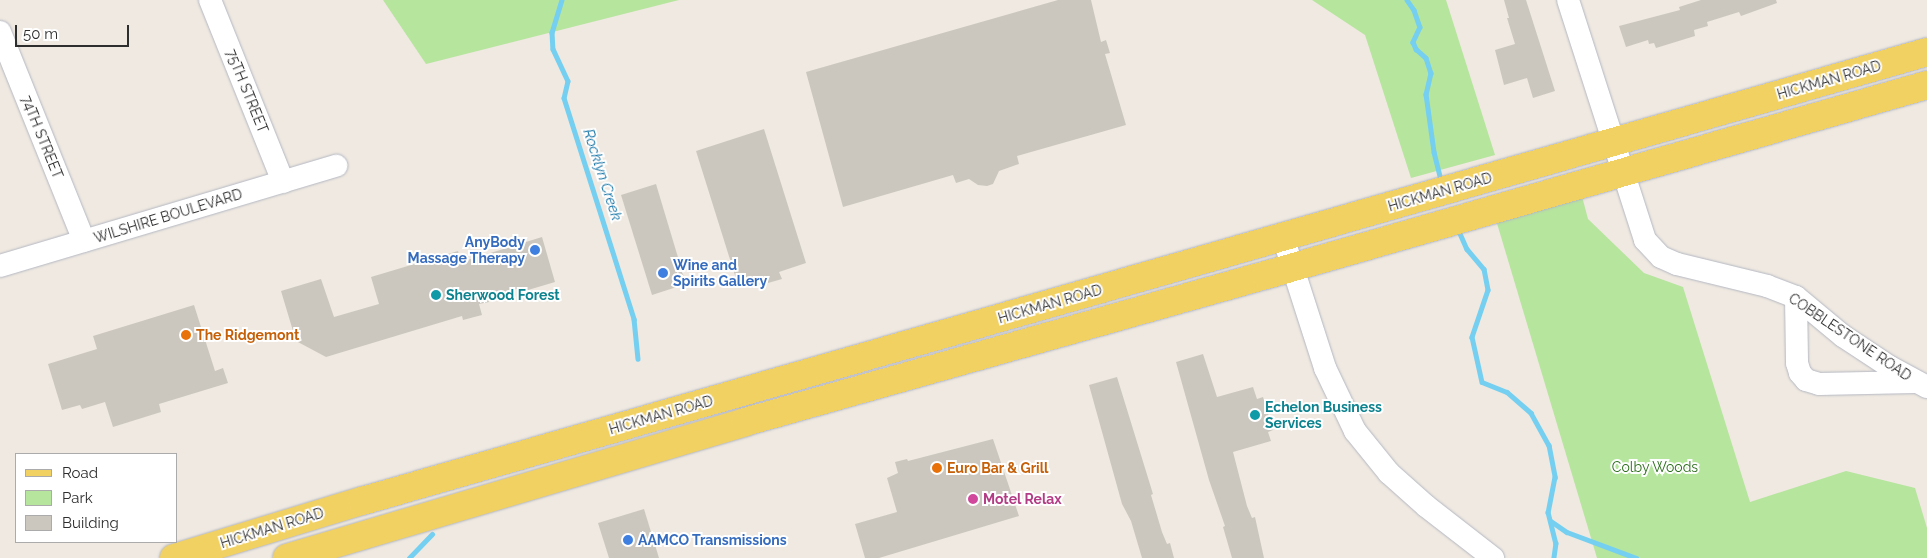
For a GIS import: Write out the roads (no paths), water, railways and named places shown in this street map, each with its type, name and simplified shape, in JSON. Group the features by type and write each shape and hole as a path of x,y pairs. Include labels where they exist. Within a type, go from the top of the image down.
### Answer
{"main road":[{"name":"HICKMAN ROAD","path":"174,558 362,501 1927,52"},
{"path":"287,558 754,419 1293,268 1927,85"}],"street":[{"name":"75TH STREET","path":"210,0 283,182"},
{"name":"COBBLESTONE ROAD","path":"1568,0 1640,230 1645,240 1661,257 1677,264 1767,286 1796,297 1843,336 1890,367 1923,384"},
{"name":"74TH STREET","path":"0,32 84,241"},
{"name":"WILSHIRE BOULEVARD","path":"0,266 336,166"},
{"path":"1284,237 1325,368 1355,431 1389,473 1426,506 1492,558"},
{"path":"1796,297 1798,363 1800,373 1806,380 1819,384 1923,384"}],"waterway":[{"name":"Rocklyn Creek","path":"562,0 552,32 553,49 568,81 564,98 634,319 638,359"},
{"path":"1407,0 1414,10 1420,27 1413,42 1416,49 1426,58 1431,73 1426,94 1434,152 1441,181"},
{"path":"1458,229 1467,249 1484,269 1488,290 1472,337 1482,382 1507,392 1531,413 1549,445 1555,477 1548,512 1556,543 1554,558"},
{"path":"1551,521 1567,532 1636,558"},
{"name":"Rocklyn Creek","path":"409,558 432,534"}],"place":[{"name":"AnyBody Massage Therapy","path":"535,250"},
{"name":"Wine and Spirits Gallery","path":"663,273"},
{"name":"Sherwood Forest","path":"436,295"},
{"name":"The Ridgemont","path":"186,335"},
{"name":"Echelon Business Services","path":"1255,415"},
{"name":"Euro Bar & Grill","path":"937,468"},
{"name":"Motel Relax","path":"973,499"},
{"name":"AAMCO Transmissions","path":"628,540"}],"park label":[{"name":"Colby Woods","path":"1655,467"}]}
